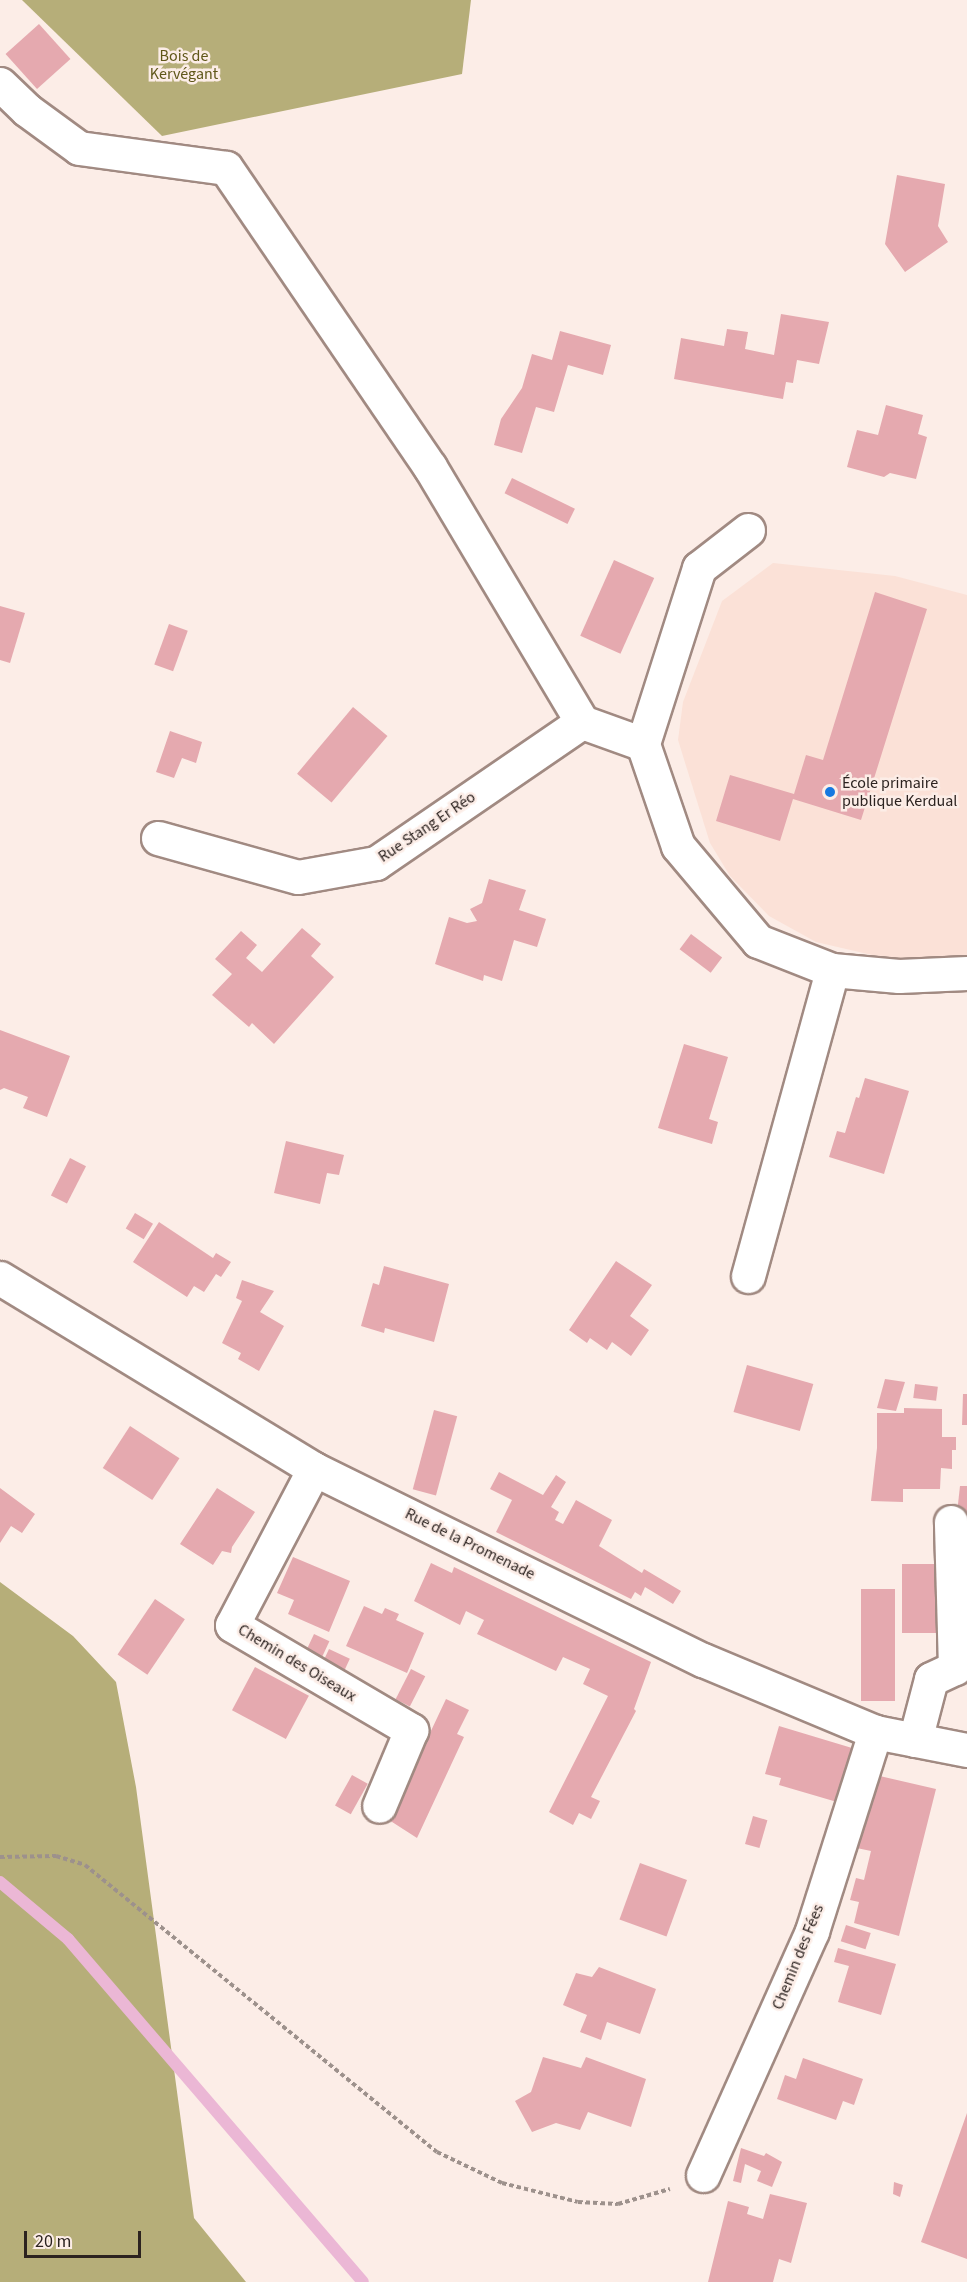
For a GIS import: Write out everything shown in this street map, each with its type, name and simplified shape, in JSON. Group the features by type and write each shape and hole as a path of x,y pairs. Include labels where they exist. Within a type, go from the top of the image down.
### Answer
{"street":[{"path":"0,84 27,110 79,148 226,168 430,467 582,723 643,744"},
{"path":"748,530 699,568 643,744 678,846 759,941 832,970 899,976 967,973"},
{"name":"Rue Stang Er Réo","path":"158,838 298,877 376,863 582,723"},
{"path":"748,1276 832,970"},
{"name":"Rue de la Promenade","path":"0,1278 314,1469 703,1660 875,1732 967,1750"},
{"name":"Chemin des Oiseaux","path":"314,1469 232,1625 411,1730 379,1806"},
{"path":"915,1740 931,1679 955,1668 951,1522"},
{"name":"Chemin des Fées","path":"703,2175 812,1931 875,1732"}],"path":[{"path":"0,1857 56,1856 85,1865 437,2152 502,2183 578,2202 618,2204 658,2194 703,2175"}],"shaded area":[{"name":"École primaire publique Kerdual","path":"773,563 895,576 967,595 967,966 885,958 816,942 769,916 730,876 710,843 678,740 683,702 722,601"}],"green space":[{"name":"Bois de Kervégant","path":"22,0 471,0 462,74 162,136"},
{"path":"0,1582 73,1636 116,1682 136,1787 194,2218 246,2282 0,2282"}],"building":[{"path":"39,24 70,59 37,89 6,54"},
{"path":"897,175 945,184 938,226 948,242 905,272 885,244"},
{"path":"781,314 829,322 819,364 797,360 793,383 786,382 783,399 674,379 681,338 724,346 727,329 748,332 745,349 774,355"},
{"path":"560,331 611,345 603,375 568,365 554,412 536,407 522,453 494,445 501,419 522,388 532,354 552,360"},
{"path":"886,405 923,415 918,434 927,437 916,479 890,473 884,477 847,467 857,430 878,435"},
{"path":"512,478 575,509 567,524 505,493"},
{"path":"614,560 654,578 620,654 580,636"},
{"path":"875,592 927,609 861,820 793,799 780,841 716,821 730,775 794,794 806,755 823,760"},
{"path":"0,606 25,613 10,663 0,660"},
{"path":"169,624 188,631 173,671 154,664"},
{"path":"353,707 387,736 332,803 297,774"},
{"path":"170,731 202,742 196,763 182,758 174,778 156,772"},
{"path":"489,879 526,890 519,910 546,919 537,947 514,940 502,981 484,975 483,981 435,964 449,917 467,923 477,921 470,909 482,903"},
{"path":"302,928 321,944 311,956 334,977 274,1044 252,1023 249,1027 212,995 232,974 215,959 241,931 257,945 246,958 262,972"},
{"path":"691,934 722,957 711,973 680,949"},
{"path":"0,1030 70,1056 47,1117 23,1108 28,1097 4,1088 0,1090"},
{"path":"684,1044 728,1057 709,1119 718,1122 712,1144 658,1128"},
{"path":"865,1078 909,1091 884,1174 829,1157 837,1131 845,1133 856,1097 859,1098"},
{"path":"286,1141 344,1155 339,1175 327,1173 320,1204 274,1193"},
{"path":"70,1158 86,1166 67,1204 51,1195"},
{"path":"135,1213 153,1224 144,1239 126,1228"},
{"path":"159,1222 213,1258 216,1253 231,1262 221,1277 216,1274 204,1292 194,1286 187,1297 133,1262"},
{"path":"616,1261 652,1285 630,1316 649,1330 631,1356 612,1342 607,1350 590,1338 587,1343 569,1330"},
{"path":"384,1266 449,1284 434,1342 385,1328 384,1333 361,1326 373,1283 379,1285"},
{"path":"242,1280 274,1291 260,1312 284,1326 259,1371 238,1359 241,1353 222,1343 242,1301 236,1298"},
{"path":"747,1365 813,1384 800,1431 733,1412"},
{"path":"885,1379 905,1382 896,1411 877,1408"},
{"path":"915,1384 938,1387 936,1401 913,1398"},
{"path":"963,1394 967,1394 967,1425 962,1425"},
{"path":"904,1408 942,1409 942,1437 956,1437 956,1450 952,1450 952,1469 941,1468 940,1489 903,1489 903,1502 871,1501 877,1448 877,1413 904,1413"},
{"path":"434,1410 457,1416 436,1495 413,1489"},
{"path":"130,1426 179,1458 152,1500 103,1468"},
{"path":"499,1472 543,1495 556,1475 566,1482 551,1507 559,1512 555,1520 563,1524 576,1500 612,1520 599,1546 642,1573 644,1569 681,1591 673,1604 645,1587 641,1596 635,1592 631,1599 496,1532 512,1500 490,1489"},
{"path":"960,1486 967,1486 967,1522 956,1522"},
{"path":"0,1488 35,1514 22,1533 11,1526 0,1543"},
{"path":"217,1488 255,1512 232,1547 231,1553 222,1551 213,1565 180,1544"},
{"path":"293,1557 350,1581 329,1632 288,1614 294,1600 277,1593"},
{"path":"431,1563 452,1573 454,1567 651,1662 634,1709 636,1711 591,1797 600,1801 591,1819 579,1813 573,1825 549,1812 608,1696 583,1684 590,1669 563,1657 556,1671 477,1634 484,1620 466,1611 460,1625 414,1601"},
{"path":"902,1564 940,1564 940,1633 902,1633"},
{"path":"861,1589 895,1589 895,1701 861,1701"},
{"path":"155,1599 185,1619 147,1675 118,1655"},
{"path":"364,1606 382,1614 385,1608 399,1614 396,1620 424,1633 407,1673 346,1646"},
{"path":"314,1634 329,1641 321,1660 305,1653"},
{"path":"329,1649 350,1659 342,1676 321,1666"},
{"path":"255,1667 309,1696 286,1739 232,1710"},
{"path":"411,1669 425,1676 410,1707 396,1699"},
{"path":"446,1699 469,1710 457,1734 464,1737 417,1838 389,1820"},
{"path":"779,1726 852,1748 837,1802 779,1785 781,1778 765,1774"},
{"path":"871,1774 936,1789 899,1936 854,1923 859,1902 850,1900 856,1878 864,1880 871,1851 852,1847"},
{"path":"352,1775 368,1784 351,1814 335,1806"},
{"path":"753,1816 767,1820 759,1848 745,1844"},
{"path":"640,1863 687,1880 666,1936 619,1919"},
{"path":"846,1925 871,1933 865,1949 841,1941"},
{"path":"838,1948 896,1964 881,2015 838,2002 849,1966 834,1962"},
{"path":"599,1967 656,1989 640,2034 607,2022 601,2040 580,2032 587,2015 563,2005 576,1973 592,1977"},
{"path":"543,2057 581,2068 586,2057 646,2079 631,2127 588,2112 580,2130 556,2123 532,2132 515,2101 531,2092"},
{"path":"803,2058 863,2079 854,2105 843,2101 836,2120 777,2099 785,2075 796,2079"},
{"path":"967,2113 967,2259 921,2242"},
{"path":"741,2148 764,2156 766,2153 782,2162 772,2187 757,2181 761,2171 745,2164 741,2183 733,2181"},
{"path":"894,2182 903,2185 900,2197 893,2194"},
{"path":"770,2194 807,2203 791,2263 779,2259 773,2282 708,2282 728,2201 749,2207 747,2214 763,2219"}],"waterway":[{"path":"0,1882 68,1939 363,2282"}],"place":[{"name":"École primaire publique Kerdual","path":"830,792"}]}
